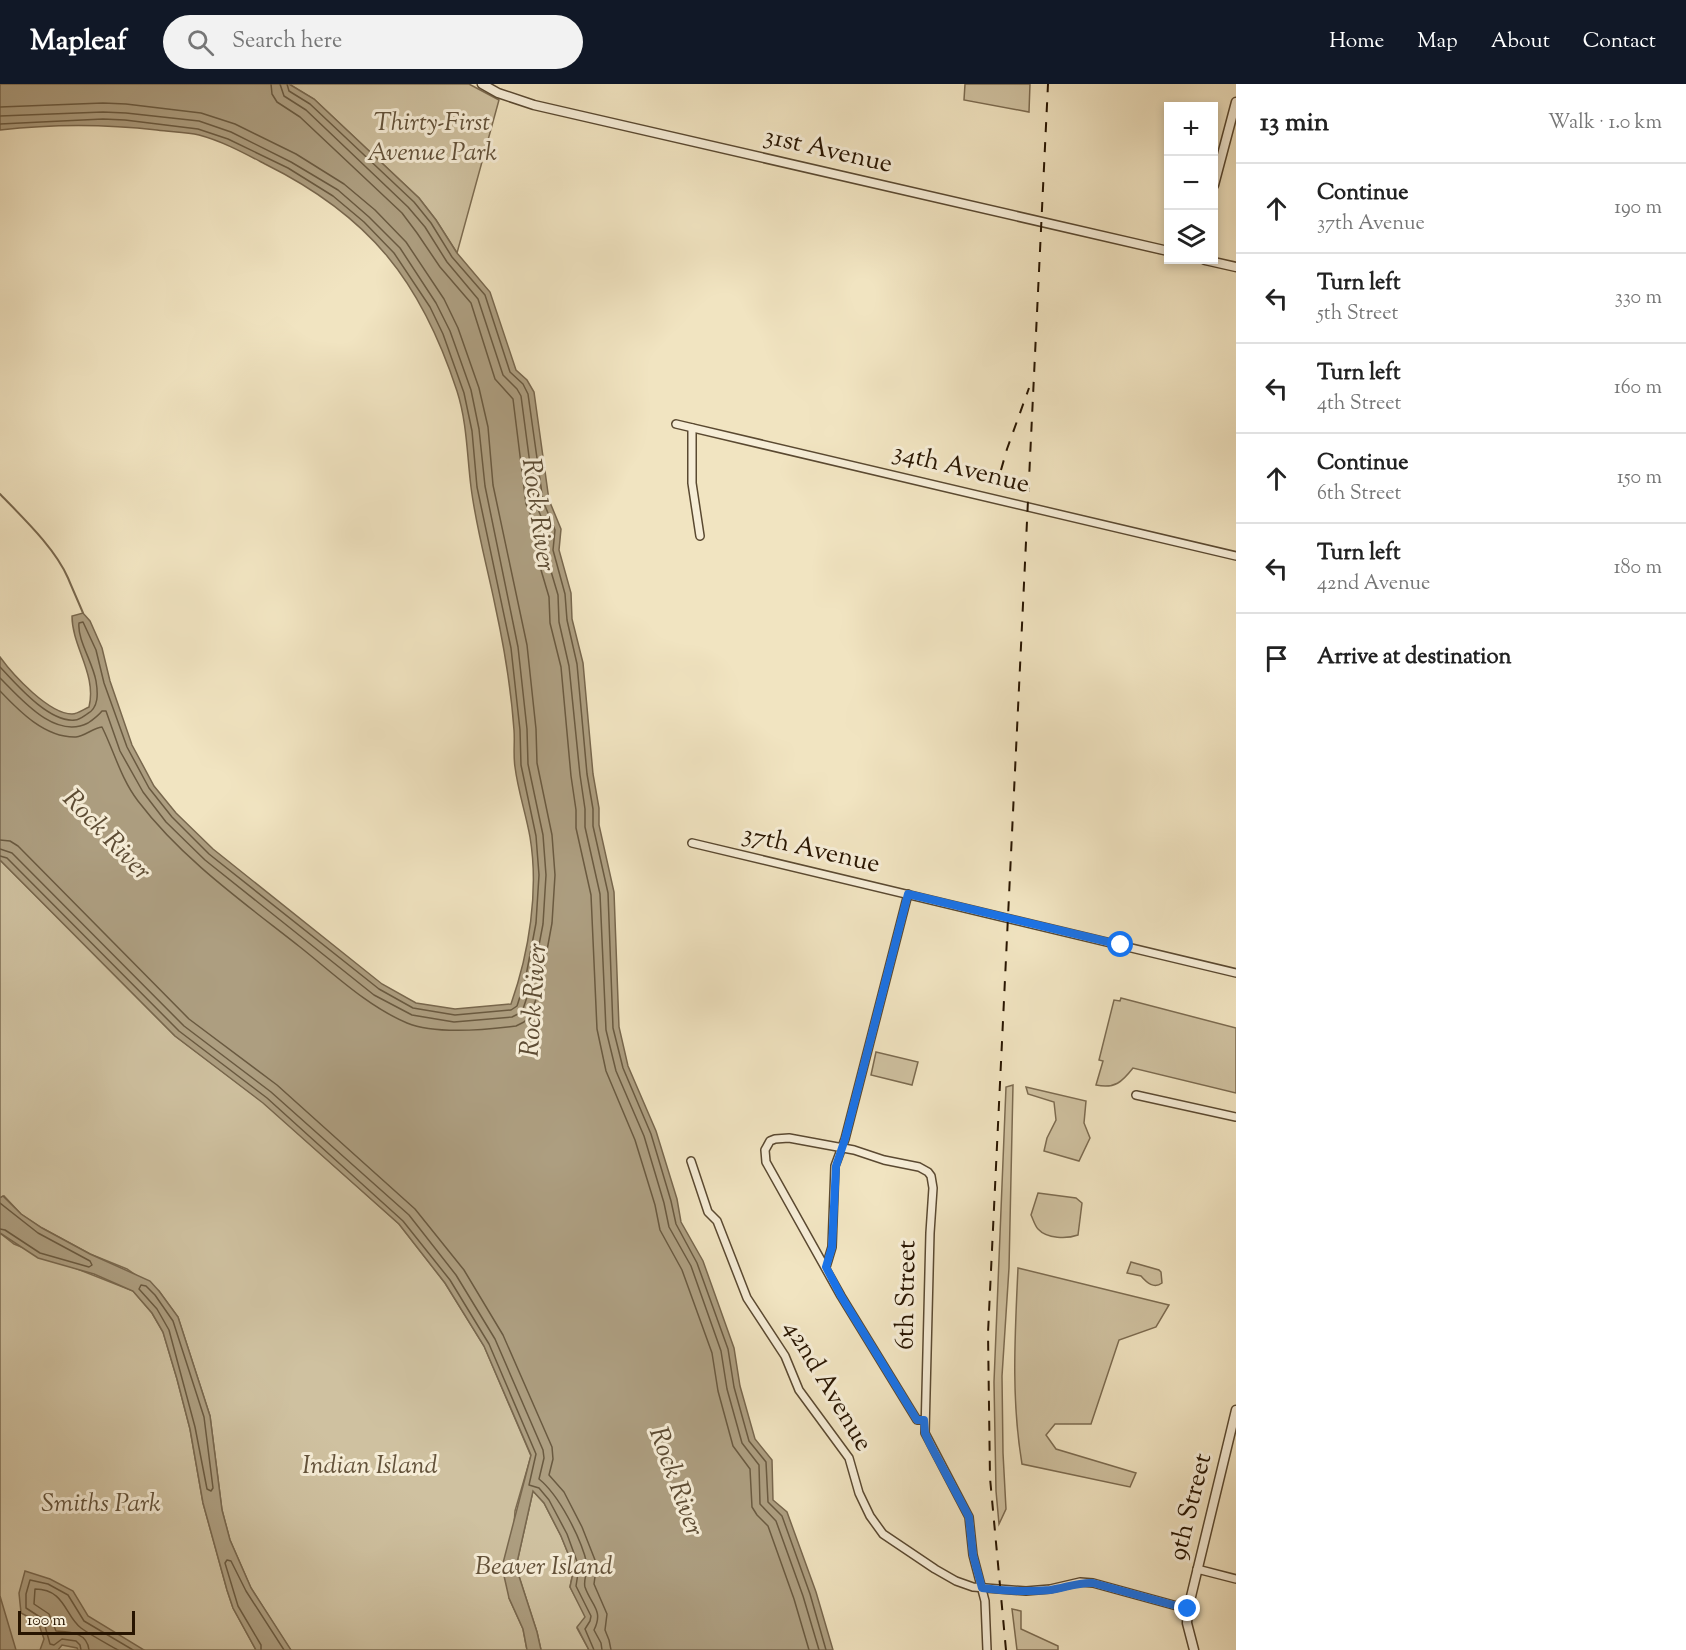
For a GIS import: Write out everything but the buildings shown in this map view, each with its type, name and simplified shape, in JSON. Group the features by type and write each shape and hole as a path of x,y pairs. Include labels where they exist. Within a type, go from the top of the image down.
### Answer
{"street":[{"name":"31st Avenue","path":"482,84 498,93 534,105 1164,250"},
{"path":"1218,172 1233,125 1236,102"},
{"path":"1218,263 1236,267"},
{"name":"34th Avenue","path":"676,424 1236,556"},
{"path":"692,428 692,483 700,536"},
{"name":"37th Avenue","path":"692,843 1236,973"},
{"path":"826,1267 832,1247 836,1166 908,894"},
{"path":"1136,1095 1236,1117"},
{"path":"842,1147 789,1138 775,1139 770,1141 765,1150 766,1162 841,1296 917,1420 924,1420"},
{"name":"6th Street","path":"842,1147 884,1160 919,1167 928,1172 932,1181 925,1433 969,1517 973,1555 985,1601 987,1650"},
{"name":"42nd Avenue","path":"691,1161 708,1212 717,1221 747,1298 784,1356 799,1390 849,1458 859,1492 876,1526 896,1545 956,1581 973,1587 1042,1590 1080,1582 1093,1583 1188,1609"},
{"name":"9th Street","path":"1194,1650 1187,1623 1188,1609 1236,1410"},
{"path":"1197,1569 1236,1579"}],"green space":[{"name":"Thirty-First Avenue Park","path":"289,84 469,84 499,100 457,253 419,198 314,99"},
{"path":"965,84 1030,84 1029,112 964,100"},
{"name":"Indian Island","path":"0,860 175,1036 263,1102 399,1224 445,1283 484,1346 531,1456 515,1511 509,1598 523,1629 527,1650 291,1650 289,1648 251,1588 230,1540 222,1510 210,1416 178,1317 159,1291 127,1269 90,1254 42,1228 21,1214 4,1196 0,1198"},
{"path":"1121,998 1236,1028 1236,1093 1133,1068 1118,1083 1108,1086 1096,1085 1103,1061 1099,1060 1114,1000 1120,1001"},
{"path":"876,1052 918,1062 912,1085 871,1075"},
{"path":"1013,1085 1009,1268 1002,1376 1006,1509 999,1524 996,1491 994,1382 1006,1087"},
{"path":"1026,1087 1086,1101 1084,1123 1090,1138 1079,1161 1044,1151 1047,1138 1056,1120 1054,1102 1028,1094"},
{"path":"1038,1193 1076,1198 1082,1203 1078,1235 1057,1237 1046,1235 1038,1229 1031,1215"},
{"name":"Smiths Park","path":"0,1233 14,1244 133,1291 152,1313 163,1332 177,1379 190,1429 203,1503 227,1590 233,1608 256,1650 0,1650"},
{"path":"1131,1262 1159,1270 1162,1283 1153,1285 1141,1276 1127,1273"},
{"path":"1018,1268 1169,1305 1156,1327 1119,1340 1091,1424 1055,1424 1046,1435 1056,1449 1136,1473 1130,1487 1022,1464 1015,1391"},
{"name":"Beaver Island","path":"533,1491 544,1503 574,1568 570,1587 586,1617 577,1628 589,1650 541,1650 516,1567"},
{"path":"1012,1609 1021,1611 1021,1629 1058,1646 1058,1650 1017,1650"}],"water":[{"name":"Rock River","path":"0,84 289,84 314,99 419,198 457,253 490,292 516,370 527,380 534,392 549,500 561,529 559,550 571,593 572,619 583,663 599,825 614,892 619,1027 628,1066 656,1131 677,1199 681,1222 703,1261 734,1348 740,1386 755,1439 772,1460 773,1500 787,1512 816,1592 833,1650 589,1650 577,1627 585,1617 570,1587 574,1568 544,1503 533,1491 516,1567 541,1650 527,1650 523,1629 509,1598 502,1567 531,1455 484,1346 445,1283 399,1224 263,1103 175,1036 0,860 0,657 22,683 53,708 72,714 89,707 90,683 76,639 72,616 83,613 90,621 102,648 110,681 132,745 154,786 176,813 213,849 382,984 416,1003 455,1009 511,1004 523,964 531,922 533,858 515,767 514,730 504,651 473,502 463,415 443,352 427,316 408,285 387,256 334,206 302,184 241,152 199,135 137,128 59,126 0,130"},
{"path":"3,1196 21,1214 42,1228 90,1254 150,1281 178,1317 210,1416 222,1510 230,1540 251,1588 291,1650 256,1650 233,1608 203,1503 190,1429 177,1379 163,1332 152,1313 133,1291 94,1274 38,1258 0,1233 0,1198"},
{"path":"25,1571 50,1579 73,1591 88,1616 144,1650 78,1650 62,1645 58,1650 40,1650 44,1639 38,1622 21,1613 19,1593"},
{"path":"0,1596 16,1650 0,1650"}],"waterway":[{"path":"0,494 38,534 55,556 68,578 83,613"}],"railway":[{"path":"1006,1650 990,1478 988,1333 1048,84"},
{"path":"1001,470 1029,388"}],"route":[{"path":"1121,945 908,894 836,1166 832,1247 826,1267 841,1296 917,1420 924,1420 925,1433 930,1444 969,1517 973,1555 982,1588 1050,1590 1080,1582 1093,1583 1188,1609"}]}
